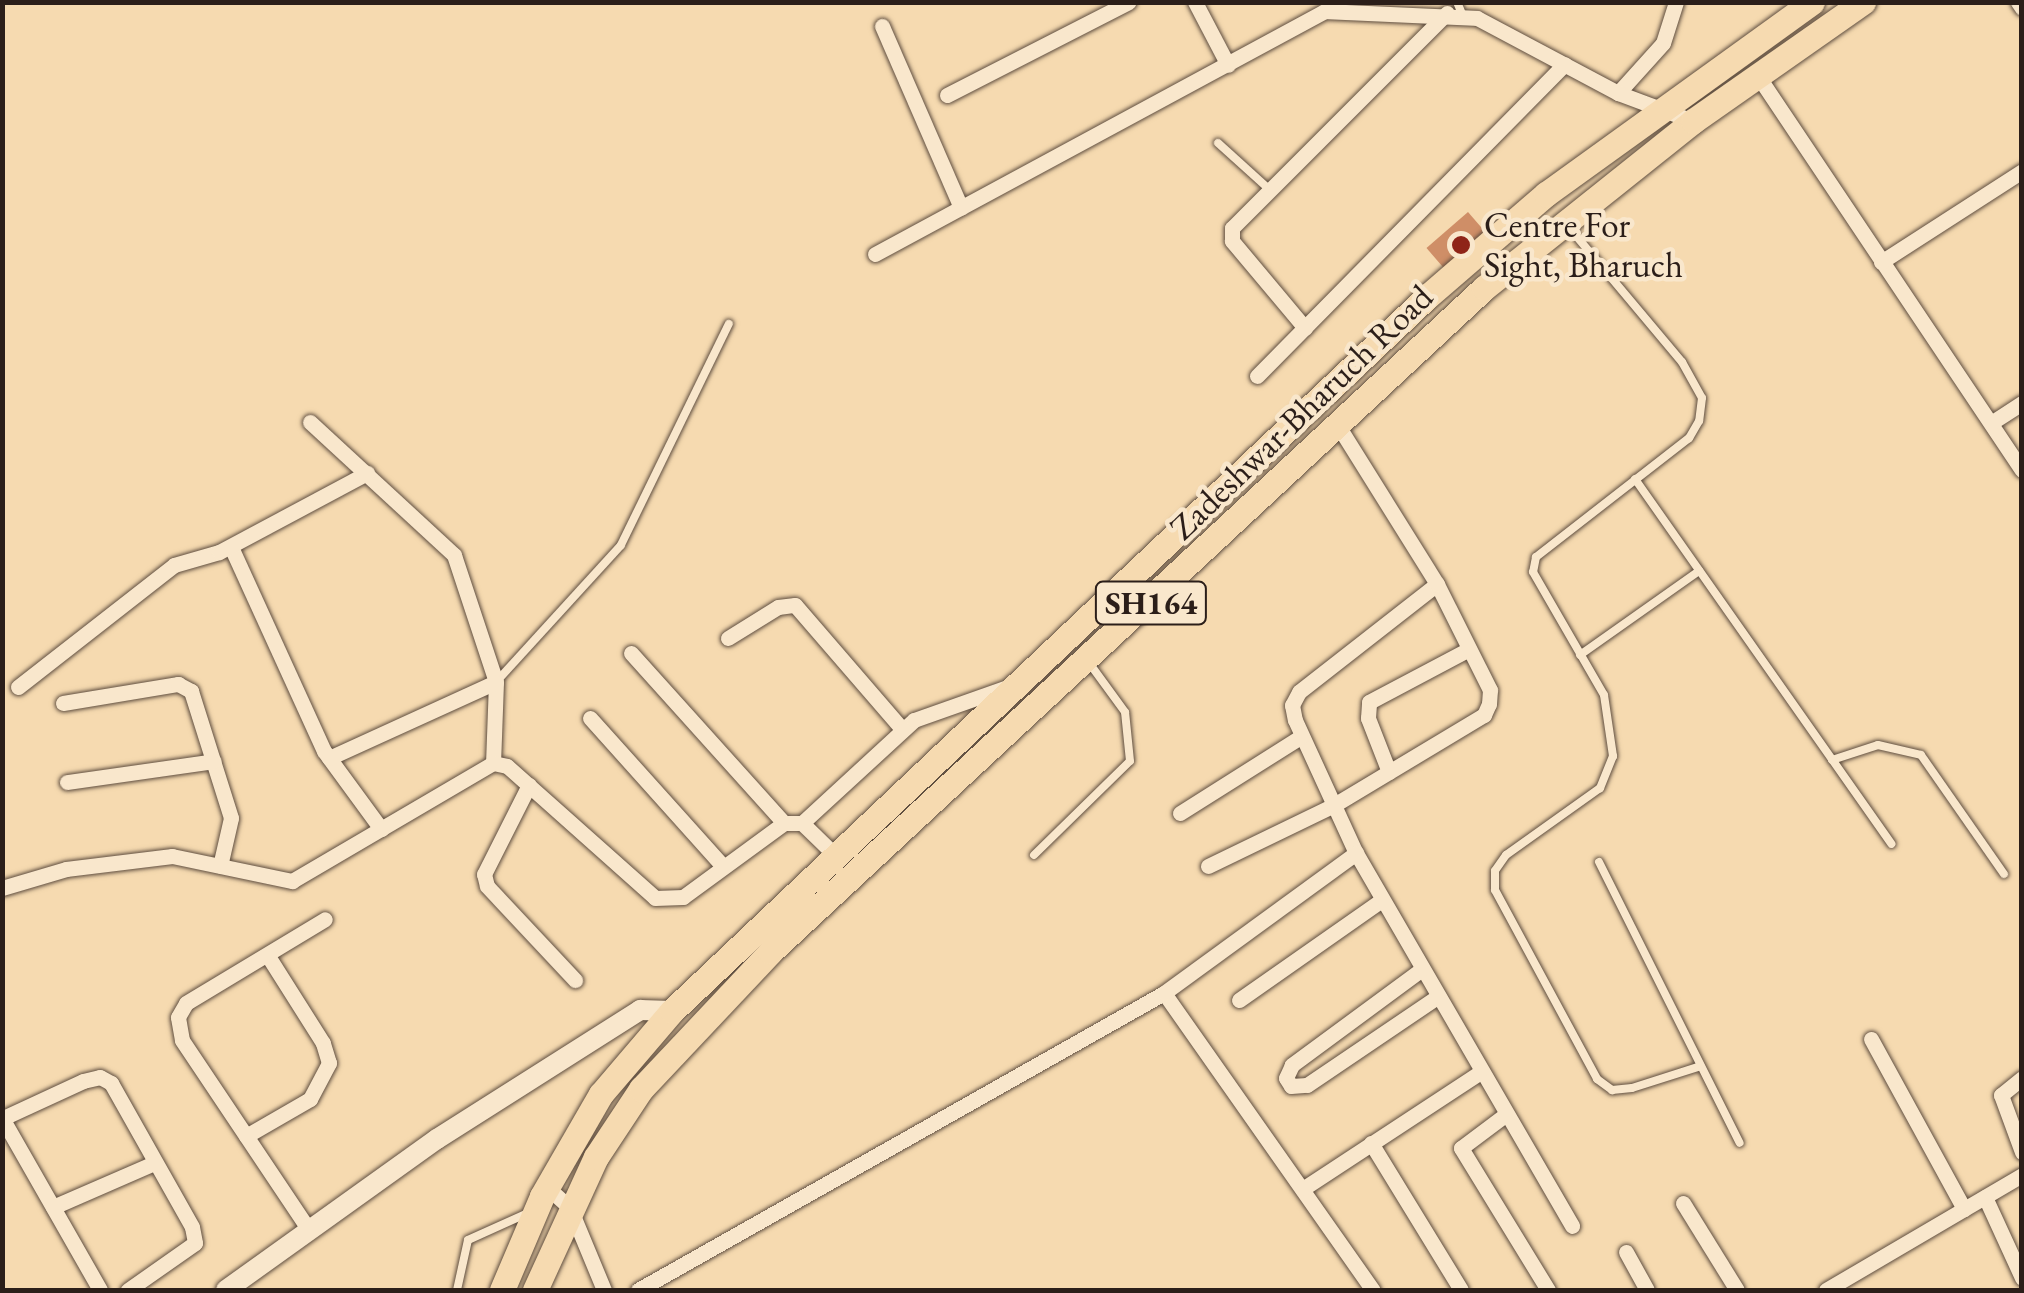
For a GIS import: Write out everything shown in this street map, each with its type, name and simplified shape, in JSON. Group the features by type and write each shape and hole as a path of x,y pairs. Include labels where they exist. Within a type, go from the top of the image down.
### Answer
{"main road":[{"name":"Zadeshwar-Bharuch Road","path":"502,1290 542,1198 602,1094 672,1011 1429,294 1658,108 1812,2"},
{"name":"Zadeshwar-Bharuch Road","path":"535,1290 570,1208 641,1089 757,966 1088,660 1335,421 1564,222 1693,121 1863,2"}],"street":[{"path":"946,95 1128,2"},
{"path":"1195,2 1228,65"},
{"path":"1618,93 1663,43 1676,2"},
{"path":"1305,328 1232,242 1232,228 1456,10"},
{"path":"875,254 1326,11 1456,10 1618,93 1693,121"},
{"path":"882,26 961,208"},
{"path":"1257,376 1564,64"},
{"path":"1758,76 2022,470"},
{"path":"1881,262 2022,171"},
{"path":"1991,422 2022,403"},
{"path":"1208,866 1334,805 1484,715 1490,690 1437,584 1335,421"},
{"path":"310,422 454,555 496,682 493,762"},
{"path":"18,687 174,565 231,547 367,473"},
{"path":"231,547 329,758 381,829"},
{"path":"1437,584 1300,692 1292,705 1302,736 1356,853 1479,1073 1572,1226"},
{"path":"728,638 778,607 795,605 902,730"},
{"path":"1389,772 1368,718 1369,702 1469,649"},
{"path":"631,652 784,823"},
{"path":"329,758 496,682"},
{"path":"493,762 528,785 654,898 683,897 784,823 802,823 902,730 1016,684"},
{"path":"63,703 185,687 231,818 220,866"},
{"path":"590,718 723,866"},
{"path":"1180,813 1302,736"},
{"path":"66,782 214,761"},
{"path":"2,888 66,869 172,856 292,881 493,762"},
{"path":"528,785 484,874 487,886 575,980"},
{"path":"802,823 835,855"},
{"path":"638,1290 1164,994 1356,853"},
{"path":"1239,1000 1382,900"},
{"path":"307,1228 182,1040 178,1017 186,1004 326,919"},
{"path":"246,1136 310,1100 329,1063 268,956"},
{"path":"1422,970 1292,1065 1286,1078 1291,1086 1307,1085 1437,997"},
{"path":"1164,994 1373,1290"},
{"path":"226,1290 307,1228 640,1010 672,1011"},
{"path":"1870,1039 1964,1210"},
{"path":"1304,1188 1479,1073"},
{"path":"100,1290 53,1207 8,1142 3,1118 100,1077 111,1083 192,1227 194,1243 128,1290"},
{"path":"2022,1078 2001,1095 2022,1152"},
{"path":"1506,1115 1461,1148 1548,1290"},
{"path":"1371,1143 1461,1290"},
{"path":"53,1207 154,1163"},
{"path":"1826,1290 2020,1180"},
{"path":"1985,1197 2022,1278"},
{"path":"542,1198 570,1208 604,1290"},
{"path":"1683,1203 1737,1290"},
{"path":"1626,1252 1648,1290"}],"lane":[{"path":"1218,143 1270,190"},
{"path":"1564,222 1682,362 1702,398 1689,438 1536,558 1532,572 1604,695 1613,756 1600,788 1506,855 1496,870 1494,890 1597,1079 1612,1090 1632,1088 1701,1066"},
{"path":"496,682 621,546 729,324"},
{"path":"1635,479 1892,844"},
{"path":"1580,655 1699,570"},
{"path":"1034,855 1130,761 1125,712 1088,660"},
{"path":"1832,760 1878,745 1921,756 2004,874"},
{"path":"1598,862 1740,1143"},
{"path":"458,1290 468,1240 542,1198"}],"building":[{"path":"1468,212 1486,233 1445,269 1426,248"}],"place":[{"name":"Centre For Sight, Bharuch","path":"1461,245"}]}
